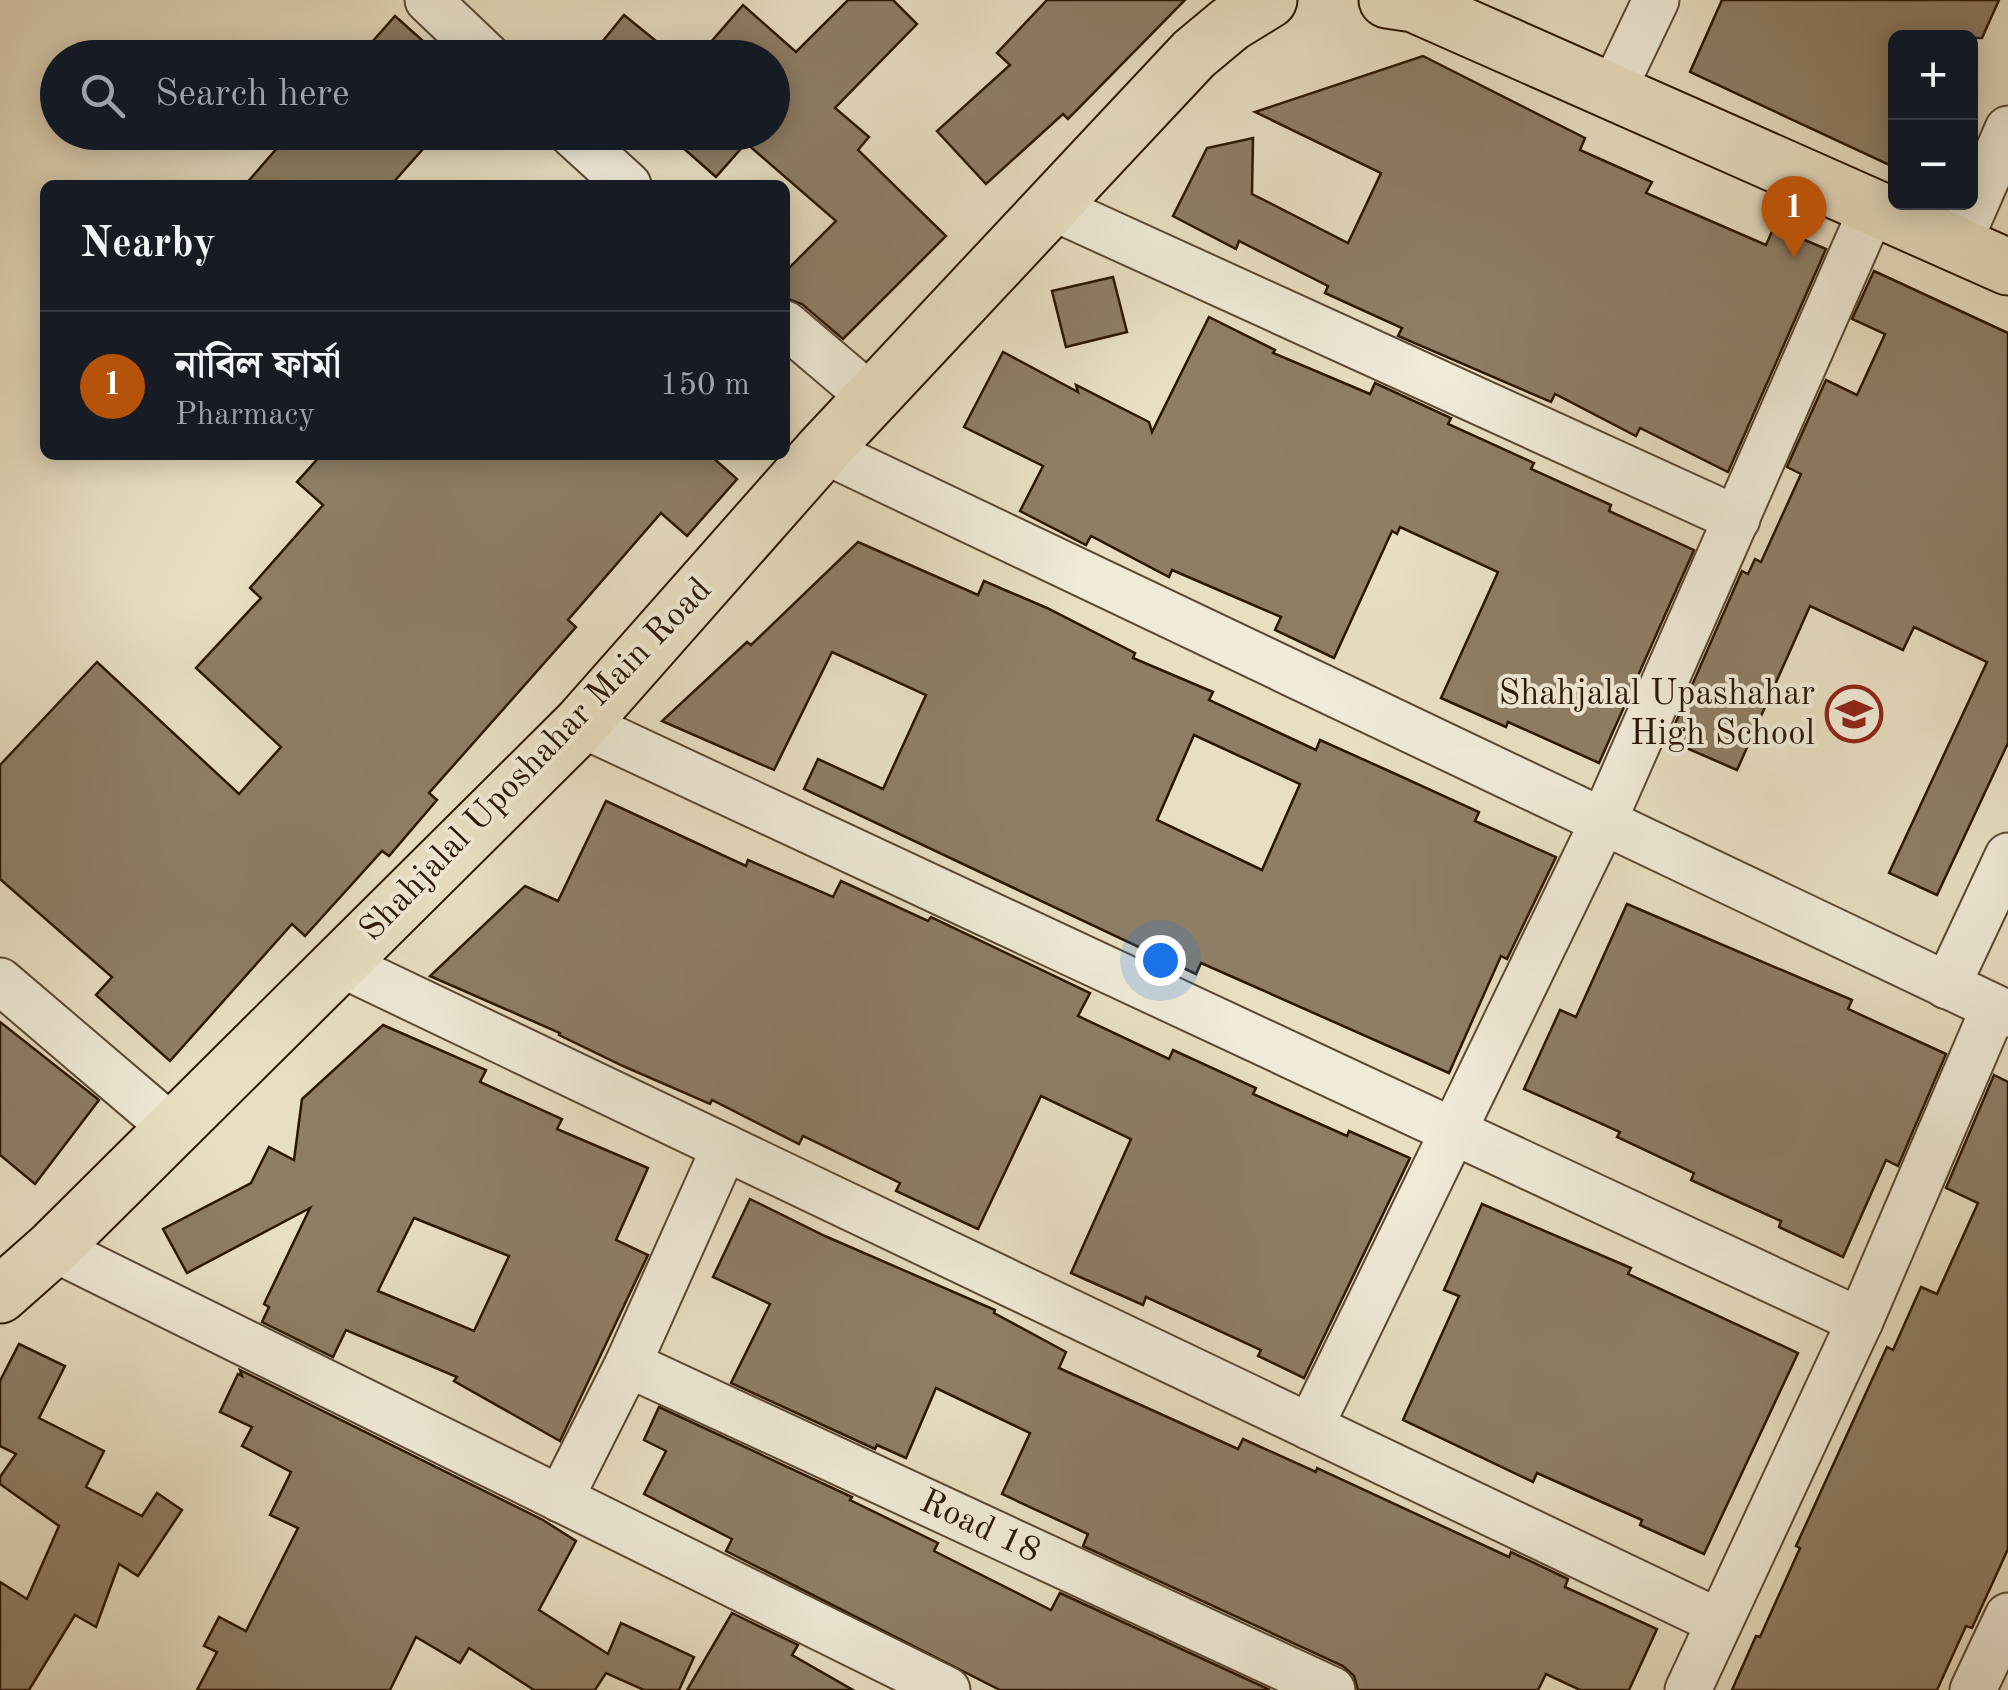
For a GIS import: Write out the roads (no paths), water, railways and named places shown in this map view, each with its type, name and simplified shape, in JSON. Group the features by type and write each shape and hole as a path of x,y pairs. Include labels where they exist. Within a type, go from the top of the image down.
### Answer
{"main road":[{"name":"Shahjalal Uposhahar Main Road","path":"0,1295 53,1248 581,724 823,450 1194,54 1230,24 1269,0"},
{"path":"1386,0 1414,4 2008,267"}],"street":[{"path":"428,0 470,40"},
{"path":"1612,92 1656,0"},
{"path":"1958,244 2008,130"},
{"path":"590,150 623,180"},
{"path":"1050,206 1737,519"},
{"path":"1310,1427 1603,822 1873,207"},
{"path":"790,328 872,398"},
{"path":"823,450 2001,1011 1688,1690"},
{"path":"581,724 1860,1320"},
{"path":"1946,986 2008,856"},
{"path":"341,964 1720,1622"},
{"path":"0,981 171,1127"},
{"path":"560,1500 628,1364 724,1148"},
{"path":"53,1248 947,1690"},
{"name":"Road 18","path":"628,1364 1332,1690"},
{"path":"1974,1690 2008,1616"}],"place":[{"name":"নাবিল ফার্মা","path":"1794,258"},
{"name":"Shahjalal Upashahar High School","path":"1854,714"}]}
